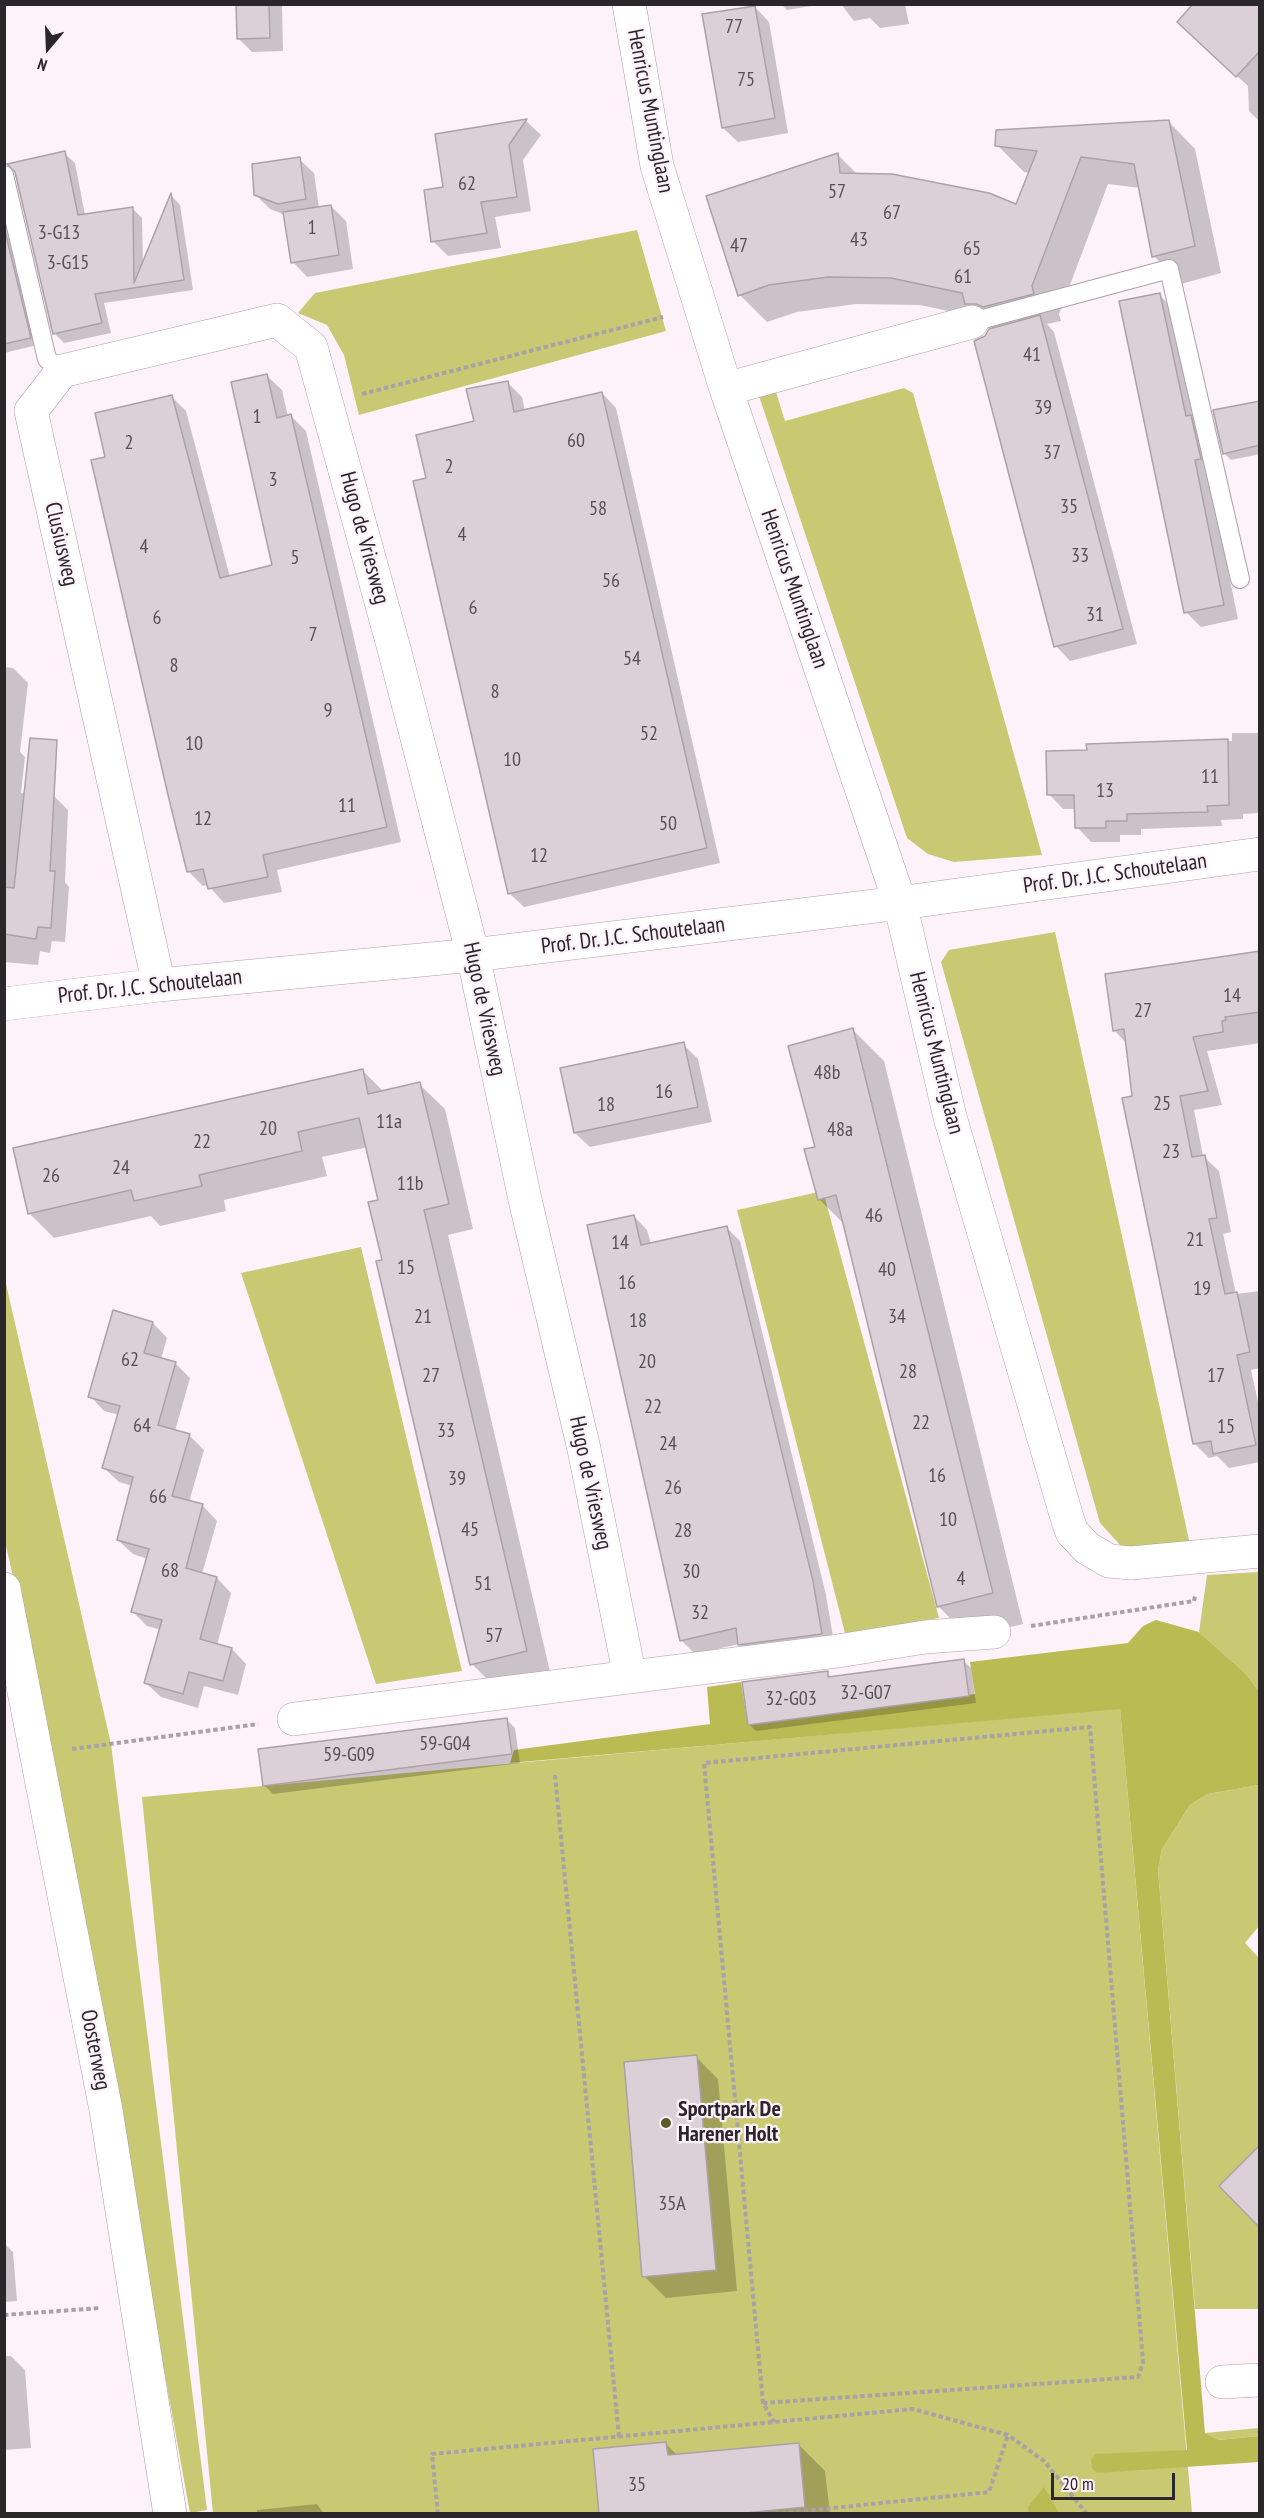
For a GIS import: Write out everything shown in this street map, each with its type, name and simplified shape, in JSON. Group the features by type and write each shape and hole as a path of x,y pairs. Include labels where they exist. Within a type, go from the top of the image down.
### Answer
{"street":[{"name":"Henricus Muntinglaan","path":"629,4 657,166 726,389 900,903 950,1117 1072,1532 1087,1548 1109,1561 1131,1563 1260,1551"},
{"name":"Hugo de Vriesweg","path":"62,370 277,320 311,347 473,955 526,1204 584,1449 630,1677"},
{"path":"726,389 972,322"},
{"name":"Clusiusweg","path":"62,370 31,411 159,985"},
{"name":"Prof. Dr. J.C. Schoutelaan","path":"4,1004 159,985 473,955 900,903 1260,854"},
{"name":"Oosterweg","path":"4,1589 39,1754 106,2110 170,2514"},
{"path":"294,1719 925,1637 994,1632"},
{"path":"1222,2382 1260,2380"}],"lane":[{"path":"4,175 47,359 62,370"},
{"path":"972,322 1169,269 1240,579"}],"path":[{"path":"327,403 701,307"},
{"path":"994,1632 1194,1601 1200,1557"},
{"path":"39,1754 294,1719"},
{"path":"763,2403 1138,2377 1143,2362 1090,1726 704,1763 763,2403 774,2422"},
{"path":"555,1775 619,2437"},
{"path":"4,2315 137,2306"},
{"path":"438,2514 432,2454 913,2409 1008,2434 1044,2461 1087,2514"},
{"path":"774,2514 989,2492 1008,2434"}],"shaded area":[{"path":"637,230 666,331 359,415 344,355 327,325 298,313 315,293"},
{"path":"904,388 913,393 1042,855 954,862 928,854 907,838 759,396 776,392 785,421"},
{"path":"1055,932 1191,1549 1150,1552 1121,1546 1100,1523 941,962 949,950"},
{"path":"823,1191 939,1618 845,1633 737,1210"},
{"path":"361,1247 462,1671 376,1684 241,1273"},
{"path":"4,1275 111,1744 207,2510 190,2513 52,1752 5,1541"},
{"path":"1259,1572 1259,1691 1244,1672 1199,1632 1207,1575"},
{"path":"1156,1620 1199,1632 1244,1672 1259,1691 1259,1785 1208,1794 1190,1805 1162,1849 1158,1870 1205,2433 1219,2440 1259,2436 1259,2462 1097,2473 1092,2468 1091,2460 1096,2454 1187,2450 1120,1709 510,1763 514,1750 710,1724 707,1687 741,1682 748,1725 975,1694 970,1662 1128,1643 1143,1626"},
{"name":"Sportpark De Harener Holt","path":"1120,1708 1192,2513 213,2513 142,1797"},
{"path":"1259,1785 1259,1926 1245,1943 1260,1959 1259,2309 1195,2309 1158,1870 1162,1849 1190,1805 1208,1794"},
{"path":"1259,2428 1259,2436 1219,2440 1205,2433"},
{"path":"1044,2487 1059,2513 1029,2513 1028,2507"}],"building":[{"path":"236,4 269,4 270,38 237,39"},
{"path":"1193,4 1260,4 1260,51 1236,77 1177,22"},
{"path":"755,6 775,118 722,128 702,14"},
{"path":"527,119 509,145 517,197 481,202 487,233 431,242 424,190 443,187 435,134"},
{"path":"1169,120 1195,246 1152,257 1134,164 1081,157 1032,286 1034,294 983,307 976,304 965,304 962,293 891,278 828,277 769,285 738,296 706,196 838,153 840,173 892,174 989,193 1016,204 1037,151 995,146 996,130"},
{"path":"65,151 78,215 133,207 134,283 171,193 184,280 95,294 102,323 53,334 15,172 7,164"},
{"path":"300,157 306,199 278,204 254,195 252,164"},
{"path":"331,205 339,255 291,263 283,212"},
{"path":"4,227 31,338 4,344"},
{"path":"1160,293 1186,416 1191,415 1201,459 1195,460 1224,605 1184,613 1119,301"},
{"path":"1040,315 1123,629 1054,647 974,341 985,336 989,329"},
{"path":"267,374 277,418 291,414 387,827 263,855 268,877 208,889 203,869 187,872 168,795 91,460 105,457 95,413 172,395 220,578 272,565 231,382"},
{"path":"508,381 514,412 602,392 707,848 508,894 413,481 426,478 416,435 474,421 466,389"},
{"path":"1260,401 1260,445 1223,454 1213,410"},
{"path":"30,738 57,740 50,871 55,871 51,928 38,927 36,939 4,934 4,887 14,888"},
{"path":"1228,739 1229,805 1207,806 1208,812 1127,814 1127,821 1106,821 1106,828 1075,828 1074,795 1047,795 1046,751 1087,750 1086,744"},
{"path":"1260,951 1260,1012 1225,1017 1226,1020 1222,1021 1223,1032 1193,1037 1208,1091 1180,1096 1192,1157 1205,1155 1217,1218 1209,1219 1225,1294 1237,1292 1250,1352 1237,1355 1256,1445 1213,1454 1211,1441 1193,1444 1122,1098 1132,1096 1124,1029 1113,1031 1105,974"},
{"path":"853,1028 993,1593 937,1607 836,1195 818,1200 804,1149 815,1147 788,1046"},
{"path":"684,1042 698,1107 574,1133 560,1068"},
{"path":"363,1069 368,1094 420,1082 449,1204 424,1210 527,1651 470,1665 376,1261 382,1260 368,1202 378,1200 359,1118 298,1132 302,1151 199,1175 202,1186 134,1201 131,1190 28,1214 13,1148"},
{"path":"634,1215 641,1245 727,1226 813,1581 822,1634 738,1645 736,1628 680,1641 587,1225"},
{"path":"113,1310 153,1322 144,1353 176,1362 158,1425 190,1434 172,1496 203,1504 186,1568 217,1577 200,1639 232,1648 223,1681 189,1672 183,1694 144,1683 162,1620 131,1612 149,1549 117,1540 133,1477 102,1468 120,1406 88,1397"},
{"path":"964,1659 969,1696 748,1725 742,1682 828,1671 828,1677"},
{"path":"507,1718 512,1754 263,1786 258,1749"},
{"path":"697,2055 716,2270 642,2277 624,2062"},
{"path":"1260,2145 1260,2228 1219,2186"},
{"path":"666,2442 668,2455 799,2443 805,2507 736,2514 599,2514 593,2449"}],"place":[{"name":"Sportpark De Harener Holt","path":"666,2123"}]}
